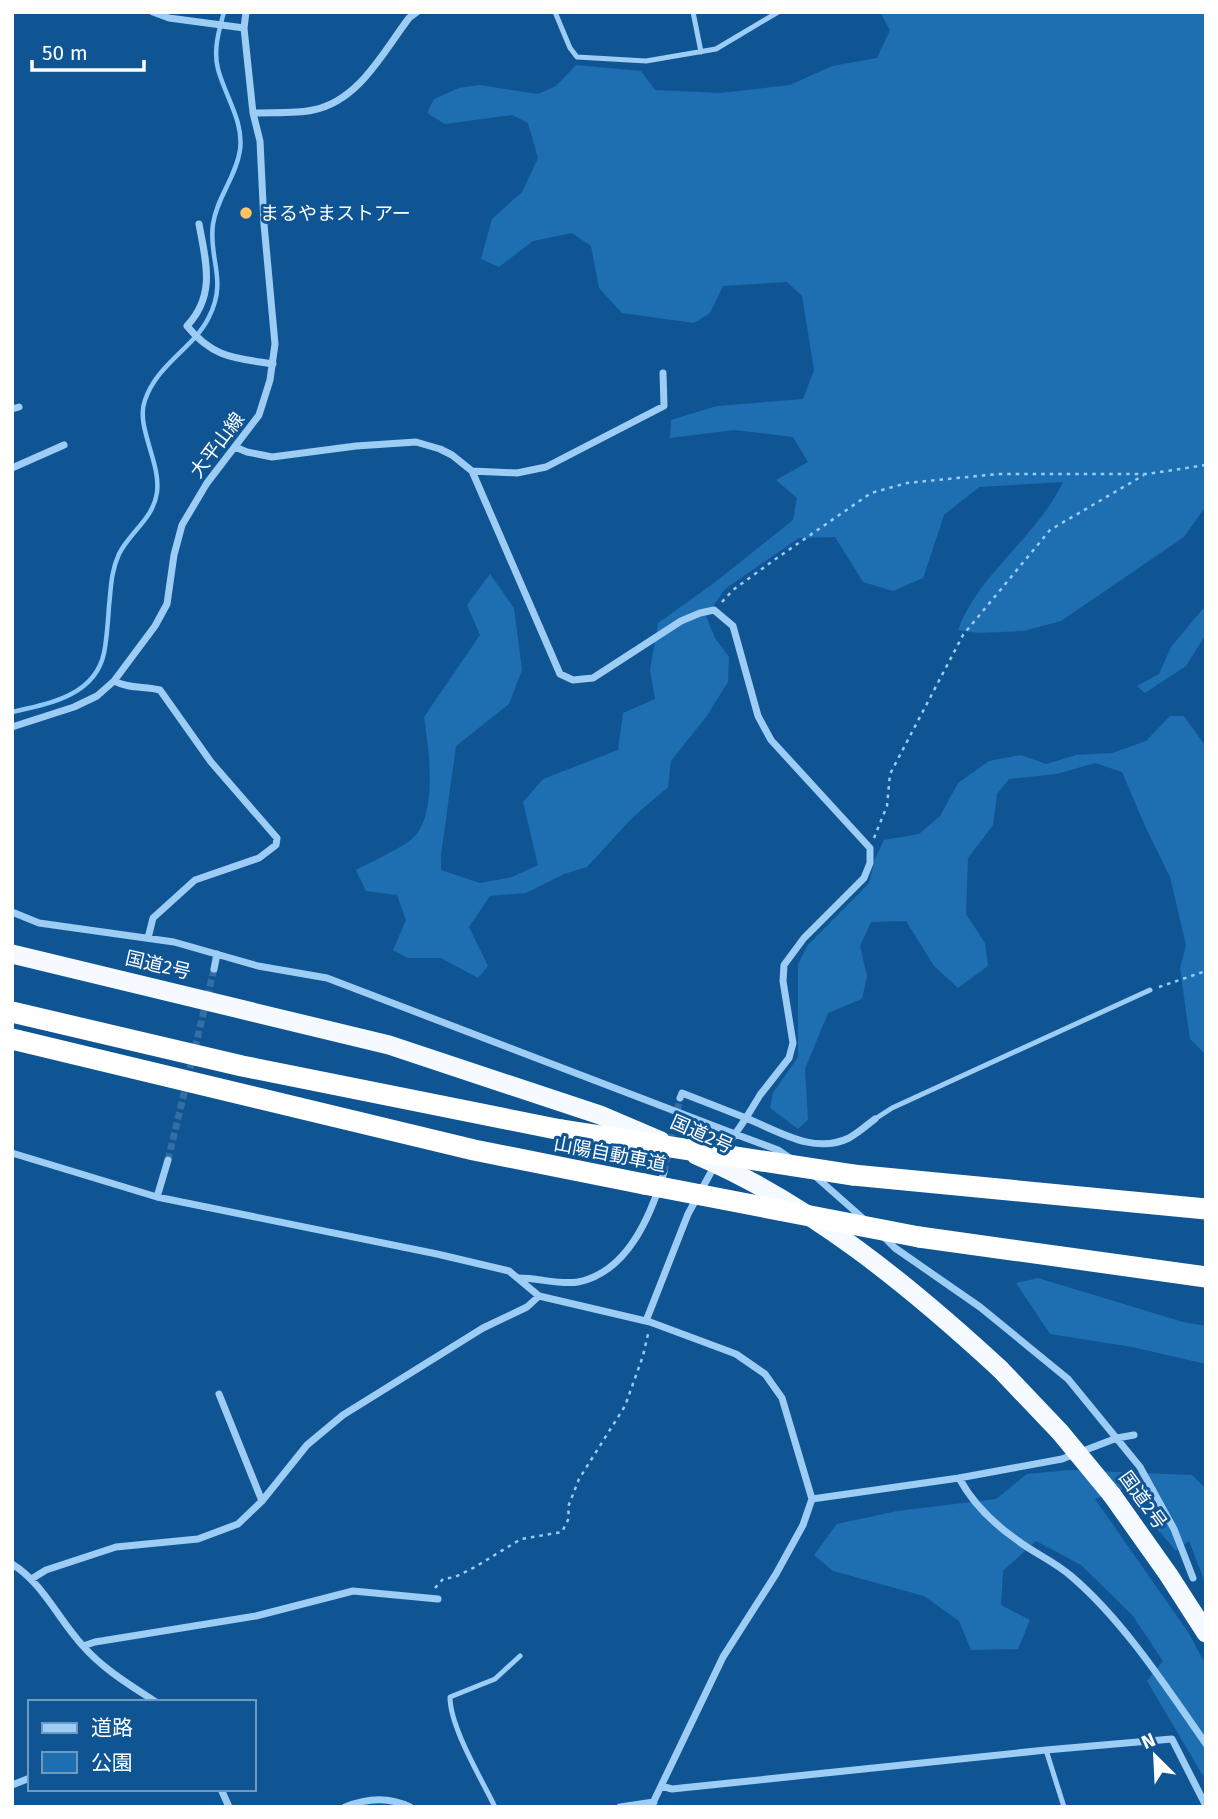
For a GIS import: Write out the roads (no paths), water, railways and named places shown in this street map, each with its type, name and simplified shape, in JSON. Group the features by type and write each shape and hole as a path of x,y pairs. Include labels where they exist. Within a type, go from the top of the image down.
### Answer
{"highway":[{"name":"国道2号","path":"12,954 389,1045 600,1115 716,1164 789,1204 835,1235 963,1334 1000,1369 1060,1432 1112,1495 1206,1633"},
{"name":"山陽自動車道","path":"12,1012 242,1066 561,1130 853,1175 1206,1209"},
{"name":"山陽自動車道","path":"12,1038 474,1150 919,1237 1206,1277"}],"street":[{"path":"153,12 169,18 244,28"},
{"name":"大平山線","path":"12,727 74,708 97,696 114,681 155,626 167,604 174,555 182,525 207,483 259,415 273,364 274,317 264,224 260,141 253,113 244,28 246,12"},
{"path":"253,113 314,110 355,90 416,12"},
{"path":"199,224 208,274 204,299 198,314 187,326 205,346 234,358 273,364"},
{"path":"471,471 517,473 547,467 591,445 664,406 663,373"},
{"path":"235,447 272,457 356,446 416,442 453,455 471,471 560,674 573,681 593,678 681,621 700,612 714,610 733,626 758,716 771,740 870,848 870,863 864,878 804,938 784,965 783,981 793,1042 789,1058 735,1134 688,1214 648,1322"},
{"path":"12,468 64,445"},
{"path":"114,681 124,686 147,686 160,690 211,762 277,838 276,845 259,858 195,880 153,918 148,938"},
{"path":"12,912 39,923 174,942 258,965 327,978 778,1150 826,1184 895,1248 980,1307 1068,1379 1140,1467 1174,1529 1193,1578"},
{"path":"214,969 217,954"},
{"path":"680,1098 682,1093 805,1143 831,1144 849,1138 875,1119"},
{"path":"12,1153 157,1197 509,1271 539,1296 648,1322 736,1354 765,1374 782,1398 812,1499 803,1525 776,1574 723,1657 652,1804 620,1807"},
{"path":"157,1197 168,1160"},
{"path":"519,1278 579,1282 615,1264 638,1233 655,1202 664,1172"},
{"path":"33,1578 46,1570 116,1547 198,1539 238,1524 262,1501 307,1445 343,1415 483,1328 527,1307 539,1296"},
{"path":"219,1394 262,1501"},
{"path":"812,1499 959,1478 1062,1459 1117,1438 1134,1435"},
{"path":"959,1478 972,1500 1015,1539 1070,1575 1098,1604 1140,1652 1206,1744"},
{"path":"12,1564 33,1578 83,1646 106,1668 153,1700"},
{"path":"83,1646 256,1616 353,1591 434,1598"},
{"path":"661,1786 673,1789 1172,1739 1206,1806"},
{"path":"222,1791 229,1807"},
{"path":"345,1807 373,1798 392,1800 410,1807"}],"lane":[{"path":"555,12 570,48 577,57 646,61 716,49 778,12"},
{"path":"693,12 701,52"},
{"path":"875,1119 892,1108 1150,990"},
{"path":"495,1807 463,1741 450,1707 450,1697 495,1679 520,1656"},
{"path":"1046,1750 1064,1807"}],"waterway":[{"path":"12,712 68,696 91,679 99,668 105,647 116,560 147,517 155,501 157,480 143,421 145,400 158,376 202,328 214,304 217,280 213,224 240,150 237,119 221,79 216,55 224,12"}],"tunnel":[{"path":"168,1160 214,969"},
{"path":"664,1172 680,1098"}],"place":[{"name":"まるやまストアー","path":"246,213"}]}
